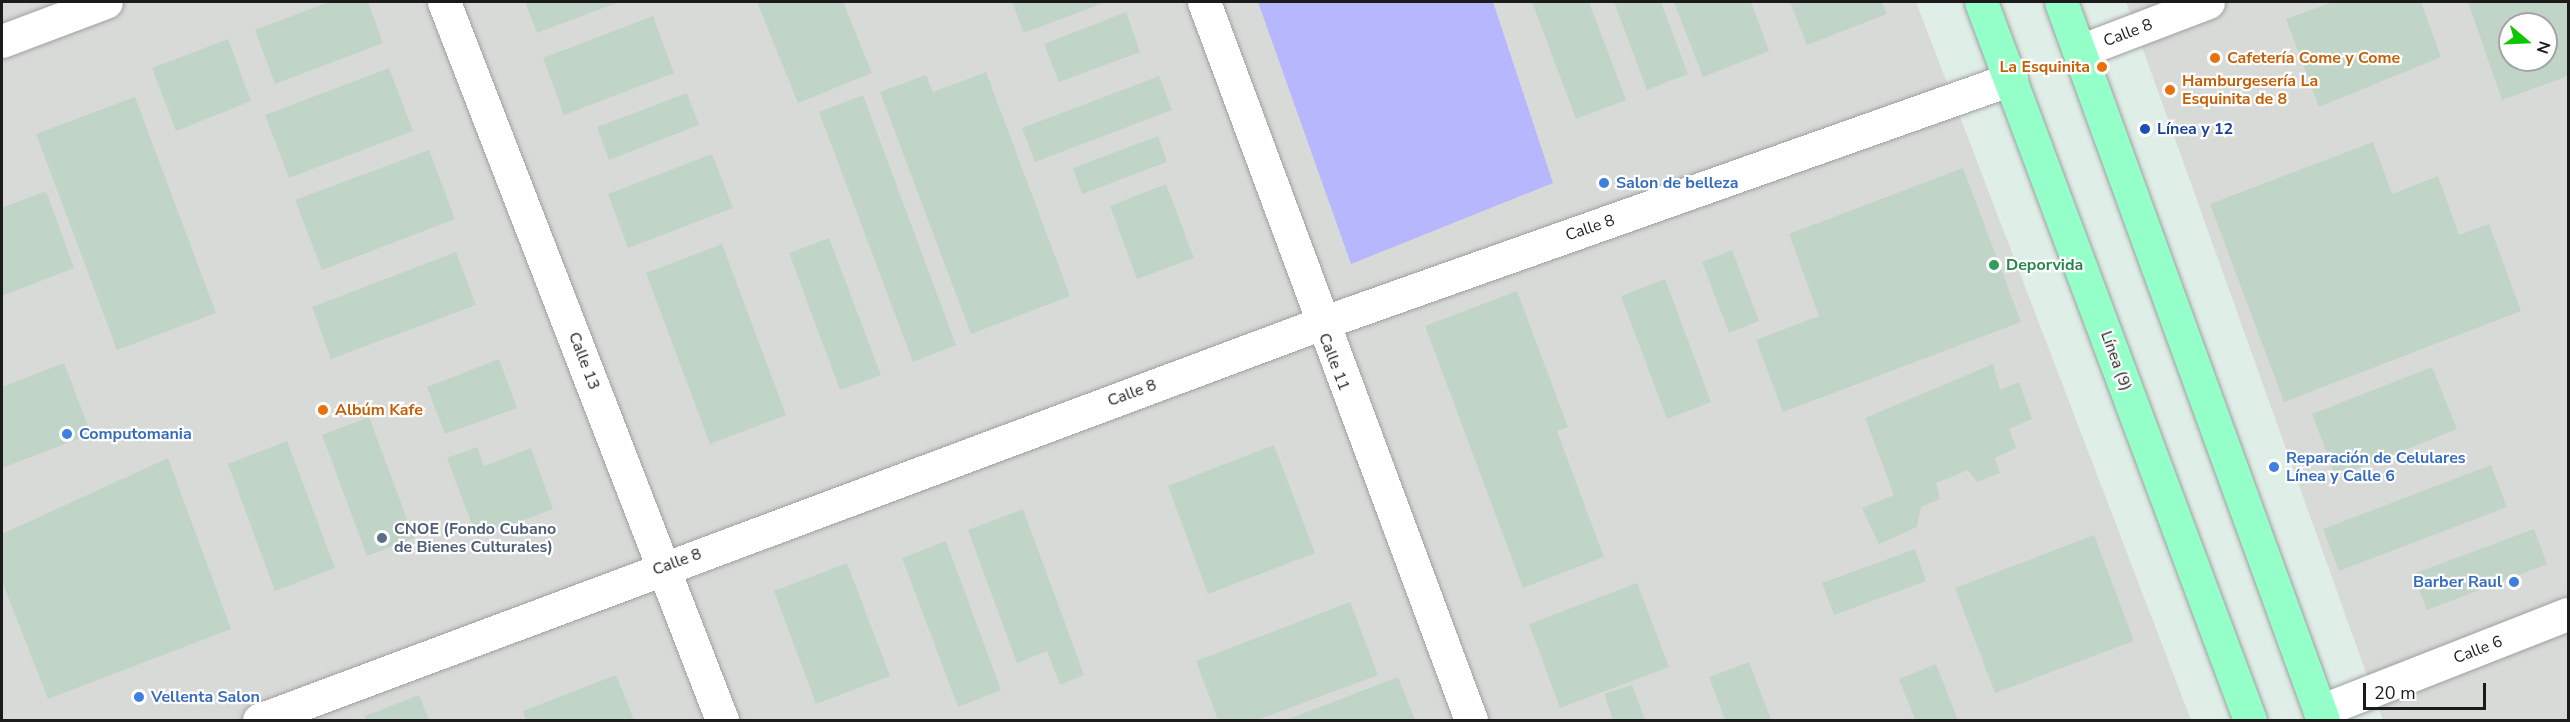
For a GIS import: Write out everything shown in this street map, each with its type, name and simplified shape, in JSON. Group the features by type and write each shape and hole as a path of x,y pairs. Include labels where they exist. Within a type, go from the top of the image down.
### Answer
{"main road":[{"name":"Línea (9)","path":"1981,2 2250,720"},
{"path":"2061,2 2322,716"}],"street":[{"path":"2,41 106,2"},
{"name":"Calle 13","path":"444,2 722,720"},
{"name":"Calle 11","path":"1204,2 1319,324 1471,720"},
{"name":"Calle 8","path":"2080,51 2208,2"},
{"name":"Calle 8","path":"259,720 664,566 1319,324 2011,80"},
{"name":"Calle 6","path":"2322,716 2568,614"}],"shaded area":[{"path":"2,2 1916,2 2191,720 2,720"},
{"path":"1258,2 1493,2 1553,183 1351,264"},
{"path":"2126,2 2568,2 2568,720 2383,720"}],"building":[{"path":"329,2 368,2 383,43 275,84 255,30"},
{"path":"525,2 619,2 537,33"},
{"path":"757,2 843,2 872,73 798,103"},
{"path":"1012,2 1106,2 1024,33"},
{"path":"1532,2 1589,2 1626,100 1576,119"},
{"path":"1614,2 1661,2 1688,74 1647,90"},
{"path":"1674,2 1751,2 1769,51 1703,77"},
{"path":"1790,2 1882,2 1887,14 1807,45"},
{"path":"2333,2 2421,2 2441,57 2319,107 2286,19"},
{"path":"2468,2 2568,2 2568,76 2502,100"},
{"path":"1126,12 1140,52 1059,82 1044,44"},
{"path":"653,16 674,73 564,115 543,58"},
{"path":"228,39 251,101 176,131 152,68"},
{"path":"389,68 413,131 289,178 265,115"},
{"path":"986,72 1070,296 971,334 880,92 926,75 933,92"},
{"path":"1159,76 1172,110 1035,162 1022,128"},
{"path":"687,93 699,125 609,160 597,127"},
{"path":"863,95 956,345 913,362 819,112"},
{"path":"135,97 216,313 117,350 36,134"},
{"path":"1158,136 1167,162 1082,194 1073,168"},
{"path":"2373,142 2392,194 2438,176 2459,235 2489,224 2521,311 2284,402 2210,204"},
{"path":"429,150 455,219 322,270 295,200"},
{"path":"712,154 733,208 628,248 608,194"},
{"path":"1963,168 2021,322 1783,412 1756,340 1819,316 1789,234"},
{"path":"1166,184 1194,258 1137,279 1110,206"},
{"path":"46,191 74,268 2,296 2,208"},
{"path":"829,238 881,375 840,390 789,253"},
{"path":"722,244 786,415 710,444 646,273"},
{"path":"1732,250 1759,321 1729,333 1702,262"},
{"path":"456,252 476,305 331,359 312,307"},
{"path":"1665,279 1711,402 1667,419 1621,296"},
{"path":"1517,291 1568,427 1557,431 1604,557 1523,588 1425,326"},
{"path":"499,359 517,408 445,434 427,387"},
{"path":"64,363 91,434 2,468 2,387"},
{"path":"1993,364 2000,390 2019,382 2032,419 2009,429 2016,448 1995,458 2000,473 1977,482 1968,470 1936,483 1940,499 1921,507 1917,527 1879,544 1862,508 1894,495 1865,418"},
{"path":"2432,367 2457,429 2336,477 2312,414"},
{"path":"369,417 414,538 367,556 322,435"},
{"path":"287,441 335,568 275,591 228,464"},
{"path":"1274,445 1315,553 1208,594 1168,486"},
{"path":"477,447 484,466 531,448 553,509 477,538 447,458"},
{"path":"168,458 231,629 48,699 2,581 2,534"},
{"path":"2491,465 2507,507 2339,571 2323,529"},
{"path":"1023,509 1084,675 1060,685 1047,651 1017,663 968,530"},
{"path":"2534,529 2547,564 2427,610 2413,574"},
{"path":"2094,535 2134,641 1995,693 1955,588"},
{"path":"946,541 1001,690 958,707 902,558"},
{"path":"1915,549 1926,581 1834,615 1822,583"},
{"path":"847,563 890,676 816,704 774,591"},
{"path":"1637,583 1669,667 1560,708 1529,624"},
{"path":"1350,602 1378,675 1257,720 1218,720 1196,661"},
{"path":"1749,662 1771,720 1725,720 1709,677"},
{"path":"1936,664 1958,720 1915,720 1899,679"},
{"path":"616,675 634,720 526,720 523,711"},
{"path":"1398,677 1415,720 1286,720"},
{"path":"1632,685 1645,720 1613,720 1604,694"},
{"path":"419,695 429,720 366,720 365,716"}],"place":[{"name":"Cafetería Come y Come","path":"2215,58"},
{"name":"La Esquinita","path":"2102,67"},
{"name":"Hamburgesería La Esquinita de 8","path":"2170,90"},
{"name":"Línea y 12","path":"2145,129"},
{"name":"Salon de belleza","path":"1604,183"},
{"name":"Deporvida","path":"1994,265"},
{"name":"Albúm Kafe","path":"323,410"},
{"name":"Computomania","path":"67,434"},
{"name":"Reparación de Celulares Línea y Calle 6","path":"2274,467"},
{"name":"CNOE (Fondo Cubano de Bienes Culturales)","path":"382,538"},
{"name":"Barber Raul","path":"2514,582"},
{"name":"Vellenta Salon","path":"139,697"}]}
